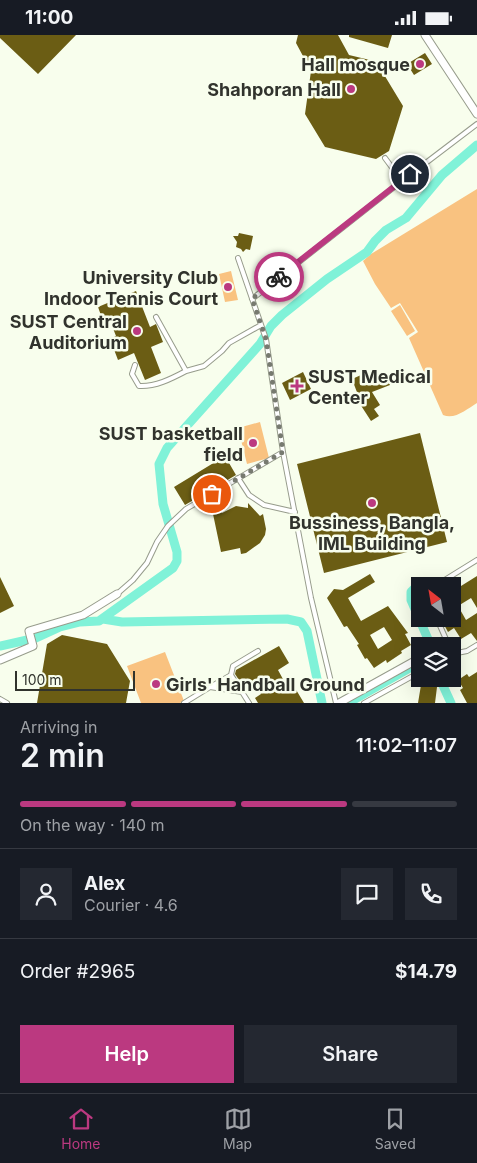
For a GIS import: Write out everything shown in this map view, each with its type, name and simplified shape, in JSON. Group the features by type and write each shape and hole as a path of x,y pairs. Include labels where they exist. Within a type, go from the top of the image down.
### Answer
{"street":[{"path":"425,35 477,114"},
{"path":"0,659 33,647 29,631 83,615 117,594"},
{"path":"337,703 411,663"}],"lane":[{"path":"252,299 477,124"},
{"path":"385,158 402,181"},
{"path":"238,258 266,339 283,452 311,598 337,703"},
{"path":"156,317 186,371"},
{"path":"135,365 132,374 138,386 149,387 174,378 186,371 204,366 216,357 229,343 261,325"},
{"path":"117,594 133,580 147,563 157,541 168,526 186,509 283,452"},
{"path":"238,478 249,495 264,505 295,511"},
{"path":"450,577 477,560"},
{"path":"461,652 477,645"},
{"path":"249,703 231,675 233,666 258,651"},
{"path":"184,703 231,675"},
{"path":"364,703 411,676"},
{"path":"210,687 242,692"},
{"path":"0,699 7,703"}],"shaded area":[{"path":"477,189 477,403 461,413 447,416 443,415 409,338 418,332 400,303 391,308 363,261 371,254"},
{"name":"University Club Indoor Tennis Court","path":"231,271 238,300 225,302 219,274"},
{"path":"400,305 415,331 407,336 391,311"},
{"name":"SUST basketball field","path":"260,422 269,458 247,464 238,428"},
{"name":"Girls' Handball Ground","path":"165,652 184,701 180,703 141,703 127,666"}],"building":[{"path":"0,35 76,35 38,74 0,38"},
{"name":"Shahporan Hall","path":"298,35 338,35 349,55 374,61 380,68 403,106 389,151 376,159 325,147 305,114 311,71 296,43"},
{"name":"Hall mosque","path":"349,35 392,35 388,48 349,37"},
{"path":"425,53 432,64 414,75 407,64"},
{"path":"239,233 253,236 250,250 246,249 243,252 236,247 237,242 233,236 238,236"},
{"name":"SUST Central Auditorium","path":"136,291 150,327 156,324 163,342 151,347 161,373 145,380 134,353 118,360 110,339 116,336 109,318 103,321 98,307"},
{"path":"377,368 379,373 385,371 390,385 372,392 380,405 374,409 379,416 371,421 360,404 352,379"},
{"name":"SUST Medical Center","path":"303,372 311,389 290,400 282,383"},
{"name":"Bussiness, Bangla, IML Building","path":"420,433 447,542 324,573 297,464"},
{"path":"225,456 236,475 185,505 174,487"},
{"path":"248,503 260,516 263,514 266,529 265,535 260,543 246,553 241,554 240,548 221,552 213,514 222,513 236,506 248,508"},
{"path":"370,574 375,582 348,598 361,621 388,606 408,633 405,634 411,645 387,663 386,660 374,668 367,658 365,659 357,645 359,644 347,626 344,627 327,598 334,589 343,590","holes":["384,627 392,640 378,649 370,635"]},
{"path":"477,576 477,608 471,598 461,604 461,586"},
{"path":"0,577 14,606 0,613"},
{"path":"461,611 466,620 477,613 477,641 471,633 461,639 454,628 448,632 445,627 461,627"},
{"path":"62,635 107,644 130,681 126,703 37,703 47,644"},
{"path":"279,646 289,663 278,670 284,681 289,678 304,703 258,703 255,698 261,694 255,683 245,689 235,674 236,670"},
{"path":"477,672 477,703 467,703 460,690 463,688 461,678 467,674 469,677"},
{"path":"421,687 437,687 435,703 418,703"}],"waterway":[{"path":"0,646 36,638 60,627 80,622 99,621 173,568 177,561 177,552 163,504 159,464 167,448 260,344 271,326 282,315 327,279 367,252 386,230 406,218 442,175 477,145"},
{"path":"103,619 122,622 287,619 301,622 307,631 322,703"},
{"path":"423,627 427,637"},
{"path":"348,703 411,667"},
{"path":"444,687 451,703"}],"way so far":[{"path":"212,494 283,452 266,339 252,299 279,277"}],"place":[{"name":"Hall mosque","path":"420,64"},
{"name":"Shahporan Hall","path":"351,89"},
{"name":"University Club Indoor Tennis Court","path":"228,287"},
{"name":"SUST Central Auditorium","path":"137,331"},
{"name":"SUST Medical Center","path":"297,386"},
{"name":"SUST basketball field","path":"253,443"},
{"name":"Bussiness, Bangla, IML Building","path":"372,503"},
{"name":"Girls' Handball Ground","path":"156,684"}],"route":[{"path":"279,277 410,174"}]}
